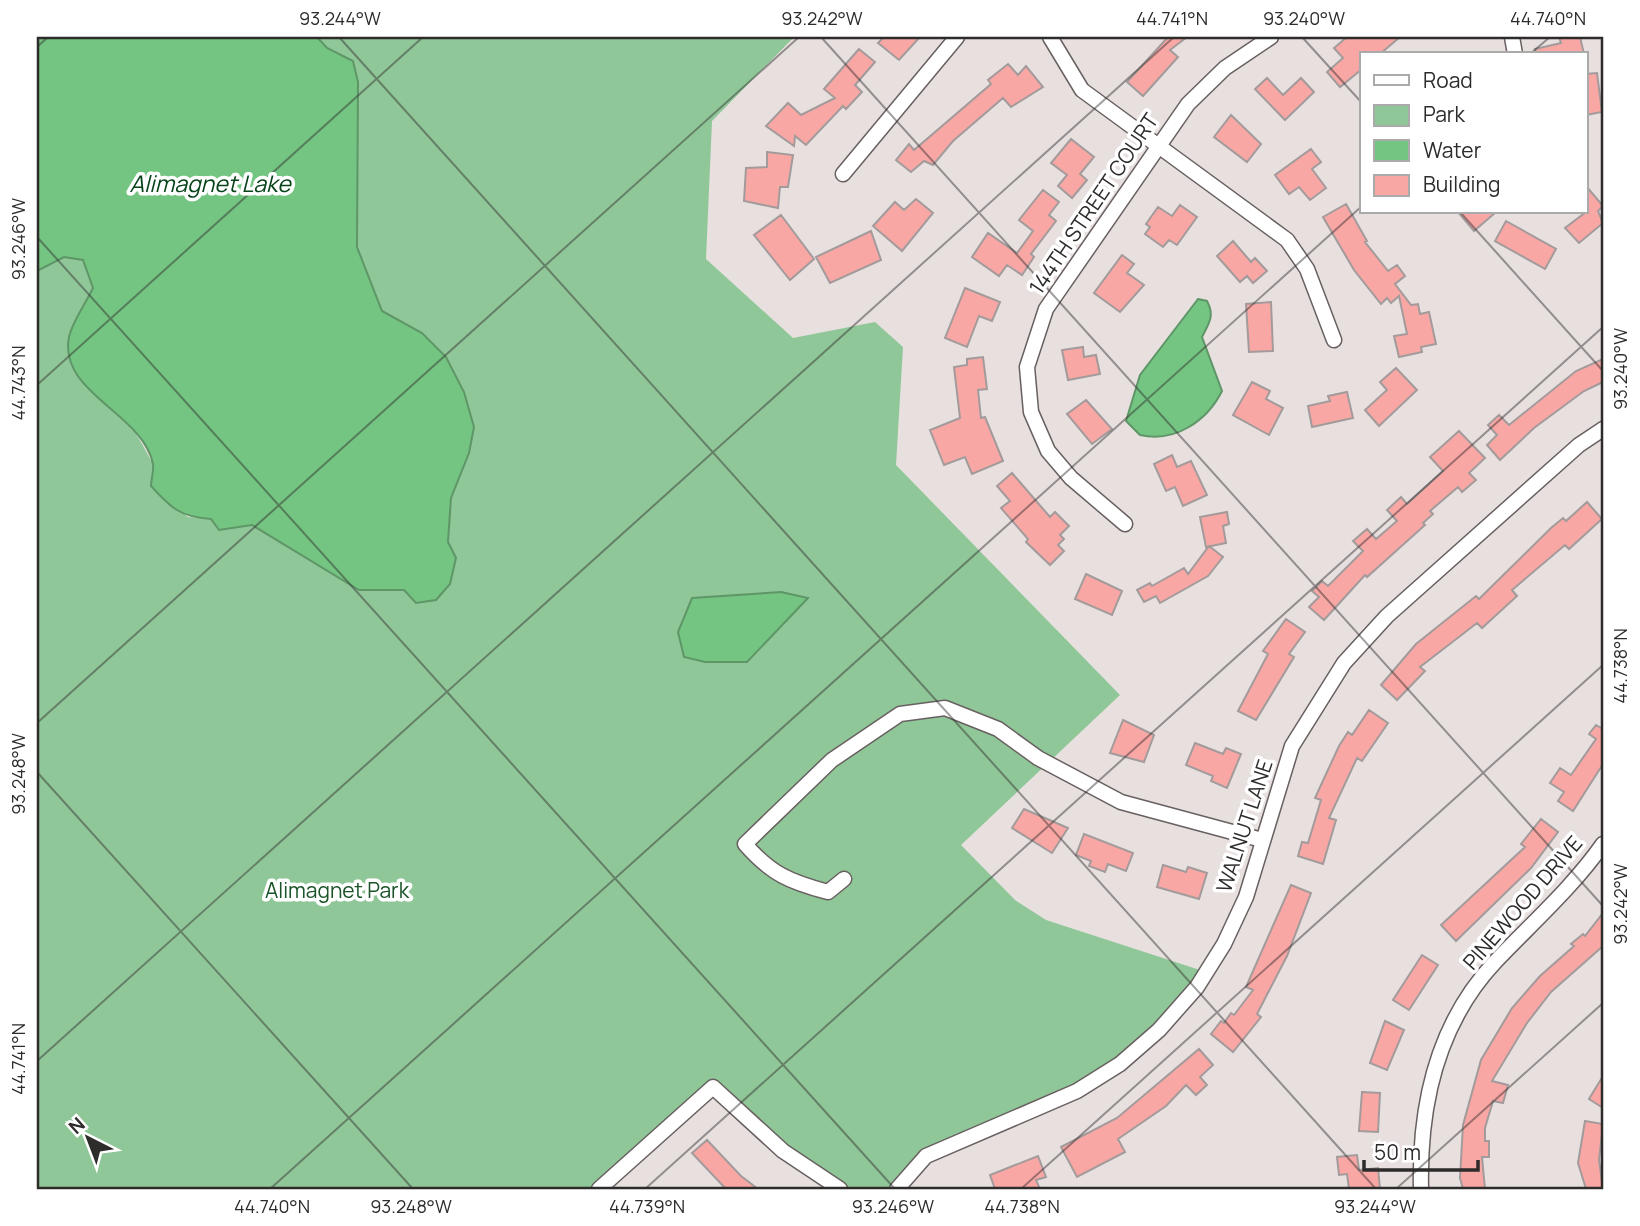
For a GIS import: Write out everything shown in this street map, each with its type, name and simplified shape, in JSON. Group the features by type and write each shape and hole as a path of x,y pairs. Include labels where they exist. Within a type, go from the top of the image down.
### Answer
{"street":[{"path":"843,174 957,37"},
{"path":"1050,37 1082,90 1156,148 1287,240 1307,269 1334,341"},
{"name":"144TH STREET COURT","path":"1125,524 1071,478 1048,452 1031,412 1027,367 1046,309 1188,104 1225,68 1271,37"},
{"name":"WALNUT LANE","path":"897,1189 926,1156 1077,1091 1120,1064 1159,1030 1197,987 1224,944 1246,897 1292,746 1344,663 1387,616 1579,445 1603,429"},
{"path":"844,879 828,892 803,885 765,867 745,845 832,760 900,714 945,709 998,729 1038,758 1121,802 1262,840"},
{"name":"PINEWOOD DRIVE","path":"1420,1189 1421,1127 1434,1067 1457,1015 1493,965 1584,872 1603,844"},
{"path":"598,1189 713,1087 783,1151 840,1189"}],"green space":[{"name":"Alimagnet Park","path":"317,37 794,37 712,121 706,259 793,338 875,322 903,347 896,465 1120,695 961,845 1015,900 1046,920 1206,972 1120,1064 926,1156 897,1189 840,1189 712,1087 599,1189 37,1189 37,271 65,257 83,260 93,288 69,335 98,397 131,426 153,464 151,486 188,517 211,519 219,530 252,525 359,590 404,590 450,584 456,558 448,543 451,498 469,453 446,357 422,333 382,311 357,247 358,82 353,61 327,48"}],"water":[{"name":"Alimagnet Lake","path":"37,37 317,37 327,48 353,61 358,82 357,247 382,311 422,333 446,357 464,392 474,427 469,453 451,498 448,542 456,558 450,584 436,600 416,603 404,590 359,590 252,525 219,530 211,519 191,516 177,510 151,486 153,464 146,446 134,431 88,388 76,373 69,356 71,331 93,288 83,260 64,257 37,271"},
{"path":"1198,299 1207,301 1211,311 1202,337 1222,391 1208,412 1177,433 1153,437 1140,435 1126,421 1140,375"},
{"path":"781,592 808,598 747,662 705,662 684,657 678,632 692,598"}],"building":[{"path":"884,37 920,37 899,60 878,43"},
{"path":"1168,37 1187,37 1170,50 1178,57 1143,96 1127,82"},
{"path":"1347,37 1400,37 1382,52 1360,52 1360,71 1340,87 1327,72 1343,58 1334,48"},
{"path":"1559,37 1580,37 1584,52 1536,52 1535,49 1561,43"},
{"path":"859,49 875,62 855,85 862,92 846,109 843,106 806,145 795,136 794,146 766,126 788,103 801,115 835,98 824,89"},
{"path":"1008,64 1018,75 1026,66 1043,87 1011,107 1003,98 953,141 933,165 924,161 911,172 896,160 909,144 914,150 991,84 988,80"},
{"path":"1597,73 1602,112 1588,115 1588,74"},
{"path":"1267,78 1283,95 1301,78 1314,92 1285,120 1255,89"},
{"path":"1231,115 1261,144 1247,162 1214,137"},
{"path":"1071,139 1094,157 1080,174 1087,180 1072,198 1058,186 1067,175 1051,163"},
{"path":"1311,149 1321,162 1312,169 1326,188 1310,200 1299,187 1289,194 1275,175"},
{"path":"767,152 793,155 788,187 780,187 778,208 744,201 746,168 767,167"},
{"path":"1588,188 1603,206 1598,211 1603,223 1579,243 1565,228 1583,214 1588,214"},
{"path":"1043,190 1059,202 1049,215 1056,221 1031,254 1034,257 1022,275 1007,265 999,276 972,257 988,233 1017,253 1033,231 1019,220"},
{"path":"916,199 933,213 902,251 873,226 895,202 904,210"},
{"path":"1346,204 1367,241 1365,242 1388,271 1397,265 1405,276 1395,284 1411,305 1418,304 1420,314 1429,312 1436,344 1421,347 1422,352 1399,357 1394,336 1407,334 1399,296 1391,303 1387,298 1381,304 1354,270 1323,217"},
{"path":"1180,205 1197,217 1177,245 1169,240 1163,247 1145,234 1150,227 1146,224 1158,207 1172,216"},
{"path":"1460,214 1494,214 1474,231"},
{"path":"781,215 814,259 790,280 754,235"},
{"path":"1506,221 1556,249 1545,269 1495,241"},
{"path":"871,231 881,260 830,283 816,257"},
{"path":"1233,241 1251,262 1255,258 1267,271 1253,283 1247,276 1240,282 1217,256"},
{"path":"1122,255 1134,264 1127,273 1144,285 1120,312 1094,293"},
{"path":"965,288 1000,302 992,321 979,316 967,347 945,338"},
{"path":"1271,302 1273,351 1249,352 1246,304"},
{"path":"1083,347 1084,357 1096,355 1100,374 1068,380 1062,350"},
{"path":"983,357 987,389 978,390 981,418 985,417 1003,461 972,474 965,457 944,465 930,430 960,418 954,367 967,365 967,359"},
{"path":"1603,359 1603,382 1584,391 1534,428 1500,460 1487,445 1497,435 1488,425 1499,415 1509,425 1576,371"},
{"path":"1396,368 1417,390 1379,426 1365,410 1387,390 1380,382"},
{"path":"1252,382 1270,391 1266,399 1283,408 1269,435 1233,415"},
{"path":"1347,392 1353,418 1312,427 1308,406 1330,401 1328,396"},
{"path":"1086,400 1112,429 1092,444 1067,414"},
{"path":"1459,431 1485,458 1469,473 1476,480 1462,492 1458,487 1430,511 1433,514 1423,523 1425,525 1367,577 1365,575 1324,620 1309,607 1319,597 1312,591 1322,581 1328,586 1363,551 1353,541 1367,529 1376,539 1397,521 1387,510 1401,497 1407,504 1443,471 1430,457"},
{"path":"1172,455 1177,467 1191,461 1207,495 1183,506 1175,487 1166,491 1154,464"},
{"path":"1012,473 1050,517 1055,512 1069,526 1060,535 1064,539 1058,545 1064,551 1050,565 1026,542 1028,539 1001,508 1010,501 997,486"},
{"path":"1587,502 1602,519 1569,549 1565,545 1512,590 1517,596 1482,628 1477,623 1420,667 1425,671 1397,700 1381,685 1416,644 1476,596 1479,599 1551,528 1563,518 1566,521"},
{"path":"1227,512 1229,524 1223,526 1226,543 1206,547 1200,517"},
{"path":"1209,546 1223,557 1208,576 1160,603 1156,596 1144,602 1137,590 1150,583 1152,586 1184,568 1188,574"},
{"path":"1086,574 1122,591 1112,615 1075,599"},
{"path":"1286,619 1305,632 1289,654 1294,657 1256,720 1238,711 1268,654 1263,651"},
{"path":"1369,710 1388,723 1362,761 1357,758 1329,818 1336,820 1323,864 1298,856 1302,842 1308,843 1321,800 1315,798 1339,746 1348,732 1352,735"},
{"path":"1123,720 1154,735 1144,762 1110,753"},
{"path":"1596,725 1603,729 1603,764 1573,811 1558,801 1564,792 1550,783 1560,768 1571,775 1596,739 1589,734"},
{"path":"1195,743 1223,754 1226,748 1241,754 1227,788 1211,781 1213,776 1186,765"},
{"path":"1024,809 1068,828 1052,853 1012,828"},
{"path":"1541,819 1558,832 1531,868 1456,941 1441,925 1525,847 1521,844"},
{"path":"1084,834 1133,853 1126,871 1108,864 1105,872 1089,866 1091,861 1076,855"},
{"path":"1163,865 1186,872 1188,867 1207,873 1199,899 1157,887"},
{"path":"1291,885 1311,893 1287,956 1257,1014 1261,1017 1233,1052 1211,1034 1221,1021 1224,1023 1231,1013 1234,1015 1253,990 1246,987"},
{"path":"1603,913 1603,946 1551,992 1527,1023 1492,1081 1508,1085 1503,1103 1493,1101 1485,1128 1485,1141 1489,1141 1489,1157 1482,1157 1485,1189 1463,1189 1460,1178 1463,1125 1481,1060 1512,1008 1540,976 1574,946 1571,944 1583,934 1585,936"},
{"path":"1422,955 1438,965 1409,1010 1393,1000"},
{"path":"1385,1021 1404,1030 1387,1070 1370,1063"},
{"path":"1199,1049 1213,1065 1200,1077 1207,1085 1196,1095 1186,1085 1166,1106 1118,1139 1125,1152 1077,1177 1061,1147 1117,1118"},
{"path":"1603,1076 1603,1108 1589,1099"},
{"path":"1362,1092 1380,1093 1378,1132 1359,1131"},
{"path":"1585,1121 1603,1124 1599,1160 1603,1189 1586,1189 1578,1163"},
{"path":"707,1140 741,1176 758,1189 726,1189 692,1153"},
{"path":"1357,1155 1359,1170 1378,1168 1380,1189 1349,1189 1347,1174 1339,1175 1337,1157"},
{"path":"1038,1156 1046,1177 1036,1180 1040,1189 995,1189 990,1175"}]}
